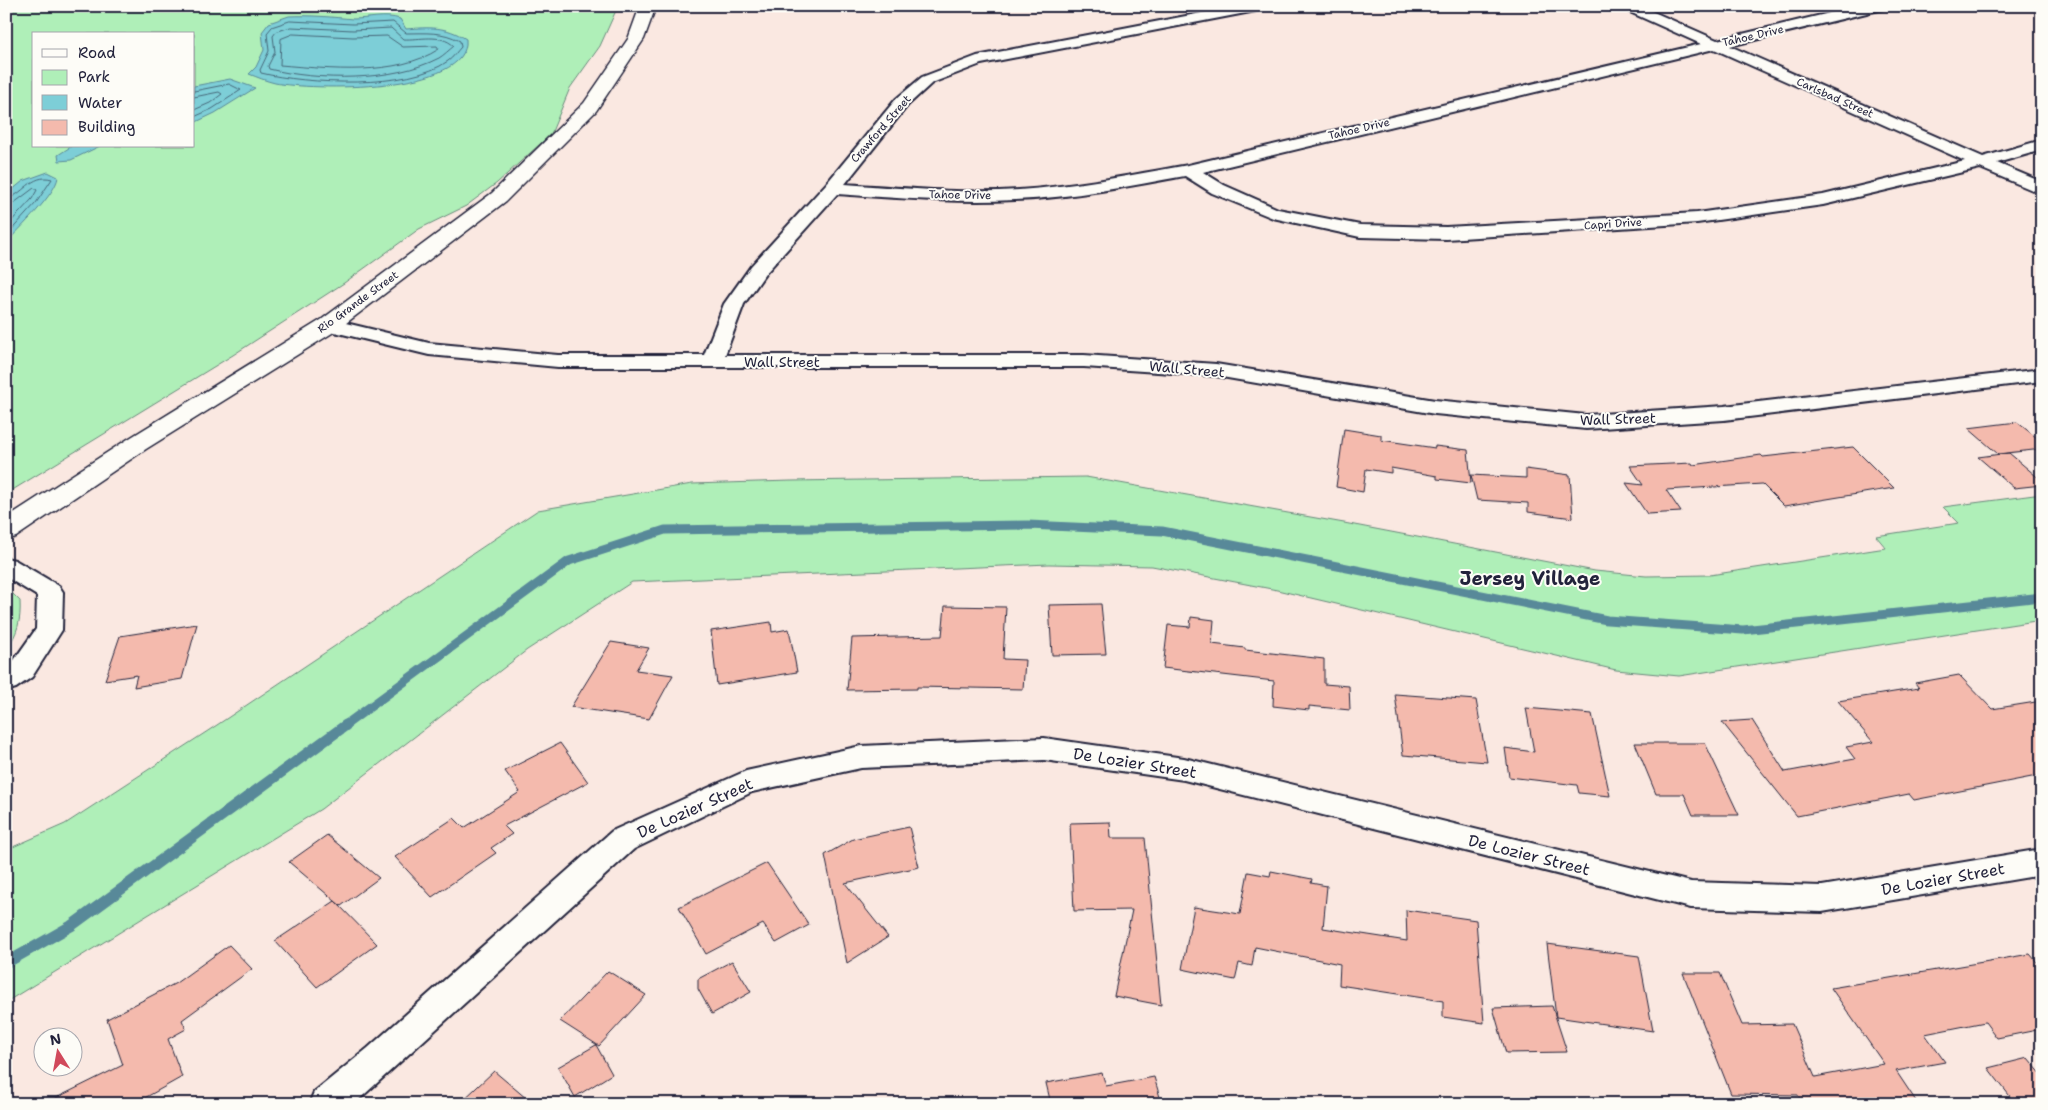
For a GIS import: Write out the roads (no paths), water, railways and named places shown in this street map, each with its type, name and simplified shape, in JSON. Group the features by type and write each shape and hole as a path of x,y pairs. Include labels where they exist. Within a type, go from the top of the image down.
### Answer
{"street":[{"name":"Rio Grande Street","path":"6,531 138,444 329,324 499,198 590,107 636,40 648,6"},
{"name":"Crawford Street","path":"712,362 734,304 758,270 832,188 902,102 927,80 977,60 1261,6"},
{"name":"Carlsbad Street","path":"1628,6 2042,189"},
{"name":"Tahoe Drive","path":"832,188 941,195 1018,195 1096,187 1188,170 1878,6"},
{"name":"Capri Drive","path":"1188,170 1218,189 1273,214 1360,231 1446,233 1548,229 1697,218 1823,200 1982,162 2042,145"},
{"name":"Wall Street","path":"329,324 429,349 558,361 1084,361 1216,370 1435,407 1586,422 1724,413 2042,376"},
{"path":"6,566 50,592 49,630 22,670 6,681"},
{"name":"De Lozier Street","path":"327,1104 380,1059 623,840 746,782 861,756 1044,750 1184,769 1692,895 1822,899 2042,862"}],"water":[{"path":"289,16 353,19 394,18 400,19 406,29 437,28 466,39 461,57 443,70 417,79 386,84 320,87 272,82 249,74 256,67 264,50 262,32 269,23"},
{"path":"230,79 255,88 215,113 195,123 195,86"},
{"path":"69,148 96,148 71,160 59,161 58,155"},
{"path":"48,172 58,177 51,193 6,243 6,195 23,181"}],"waterway":[{"path":"344,726 569,561 665,530 1028,525 1162,531 1607,620 1743,630 2042,597"},
{"path":"6,963 71,926 346,725"}],"district":[{"name":"Jersey Village","path":"1530,578"}]}
